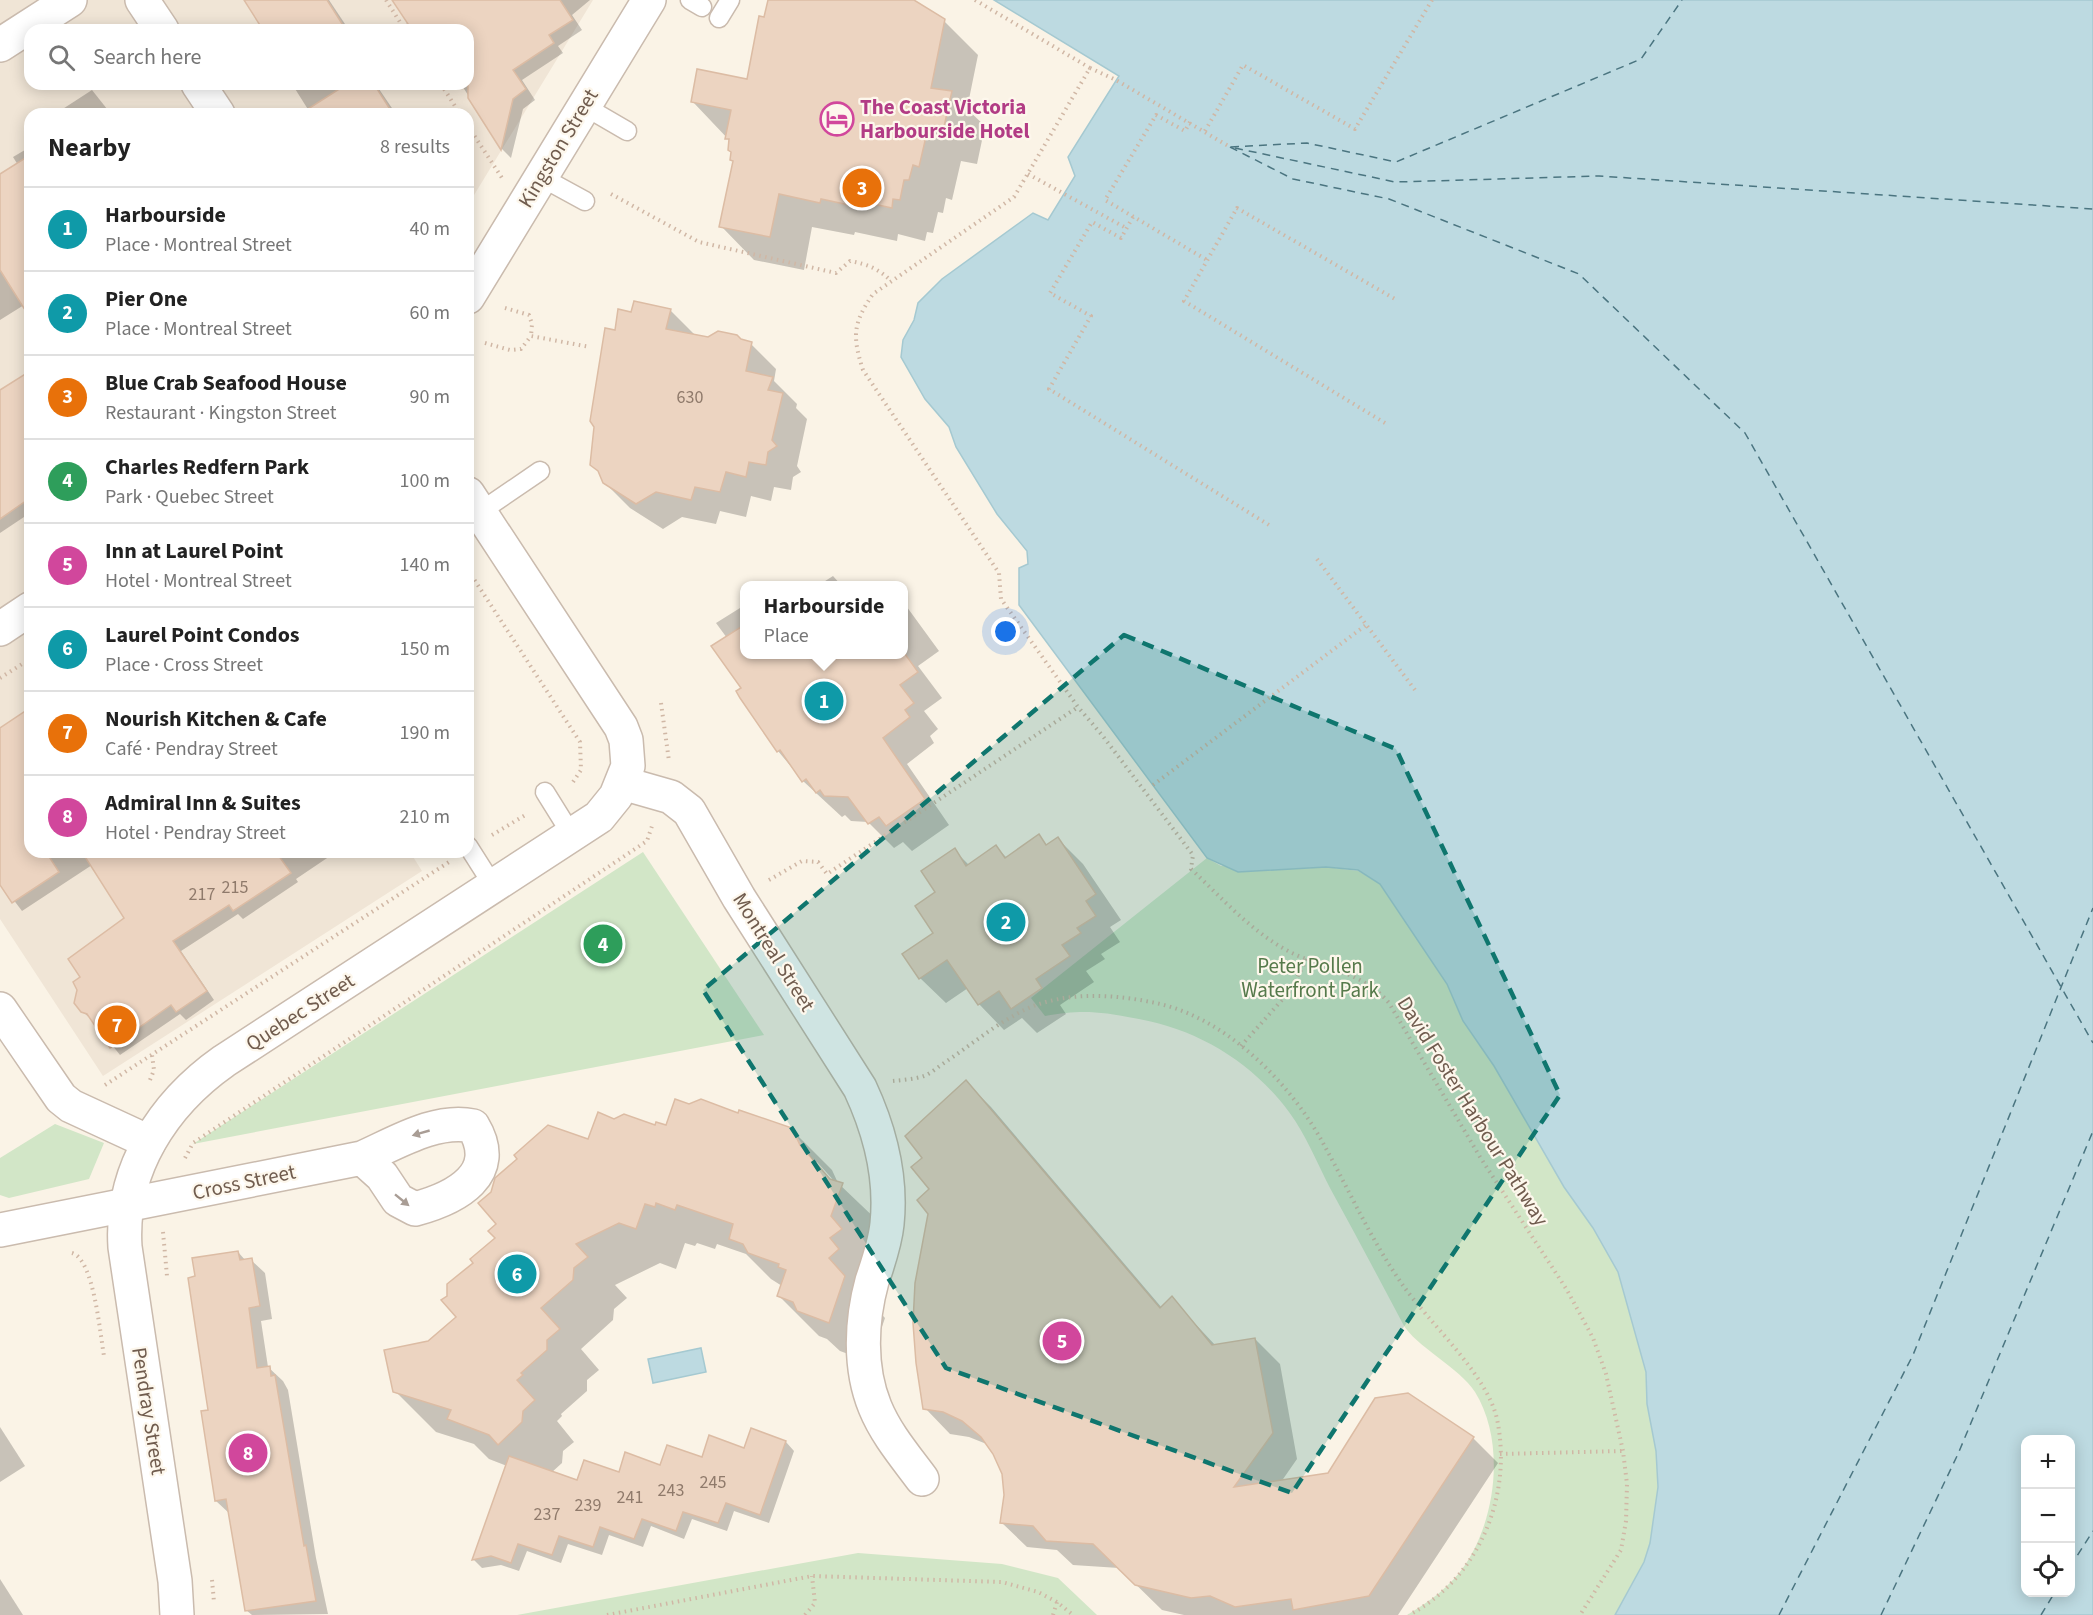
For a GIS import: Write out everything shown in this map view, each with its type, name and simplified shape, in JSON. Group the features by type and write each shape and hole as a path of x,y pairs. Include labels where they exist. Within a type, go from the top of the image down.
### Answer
{"street":[{"path":"33,24 70,0"},
{"path":"142,0 158,24"},
{"name":"Kingston Street","path":"474,287 649,0"},
{"path":"0,45 24,30"},
{"path":"202,90 214,108"},
{"path":"474,503 621,727 628,754 628,766 622,783"},
{"path":"0,629 24,613"},
{"name":"Quebec Street","path":"126,1206 149,1142 174,1105 200,1078 573,837 599,817 622,783"},
{"name":"Montreal Street","path":"622,783 671,797 689,811 739,898 860,1088 880,1139 888,1194 887,1225 866,1311 864,1345 866,1378 875,1407 888,1432 922,1479"},
{"path":"0,1008 61,1098 71,1106 149,1142"},
{"name":"Cross Street","path":"126,1206 362,1158"},
{"path":"0,1230 126,1206"},
{"name":"Pendray Street","path":"126,1206 126,1259 175,1581 177,1615"}],"lane":[{"path":"719,18 730,0"},
{"path":"584,106 627,131"},
{"path":"541,177 585,201"},
{"path":"474,503 540,471"},
{"path":"547,796 573,837"},
{"path":"470,858 494,887"}],"path":[{"path":"386,0 401,24"},
{"path":"975,0 1230,147"},
{"path":"1205,131 1243,65 1354,129 1431,0"},
{"name":"David Foster Harbour Pathway","path":"1090,68 1014,197 873,294 857,316 855,345 863,370 999,573 1001,598 1078,707 1193,855 1191,869 1249,927 1283,948 1365,980 1377,988 1389,1003 1480,1157 1557,1273 1593,1338 1606,1374 1623,1451 1627,1484 1621,1550 1580,1615"},
{"path":"445,90 456,108"},
{"path":"1190,122 1185,131 1156,115 1106,200 1207,260"},
{"path":"474,135 522,208"},
{"path":"1028,174 1126,228"},
{"path":"604,189 699,242 836,273 850,261 862,263 881,272 891,281"},
{"path":"1385,423 1184,301 1237,208 1395,299"},
{"path":"1133,217 1121,238 1092,222 1050,293 1091,316 1049,389 1269,525"},
{"path":"485,343 510,350 521,349 531,336 532,324 529,315 505,308"},
{"path":"531,336 590,347"},
{"path":"1317,559 1415,690"},
{"path":"474,579 580,742 583,758 581,770 571,784 547,796 474,844"},
{"path":"1153,785 1366,625"},
{"path":"0,678 24,663"},
{"path":"739,898 802,861 818,862 827,874 1078,707"},
{"path":"100,1088 453,858"},
{"path":"1241,1047 1289,992 1307,959"},
{"path":"860,1088 925,1076 1016,1014 1068,997 1126,998 1162,1005 1204,1022 1241,1047 1296,1102 1322,1141 1400,1281 1487,1392 1497,1419 1500,1454 1497,1494 1489,1526 1476,1554 1451,1584 1428,1605 1409,1615"},
{"path":"64,1251 77,1254 88,1268 104,1359"},
{"path":"1500,1454 1623,1451"},
{"path":"805,1615 815,1604 812,1576"},
{"path":"606,1615 812,1576 1002,1582 1038,1592 1057,1602 1072,1615"},
{"path":"1053,1615 1057,1602"}],"highlighted area":[{"path":"1124,635 1396,749 1560,1095 1292,1493 946,1368 703,990"}],"shaded area":[{"path":"0,0 593,0 474,195 474,108 24,108 24,858 414,858 422,871 103,1076 0,919"}],"green space":[{"path":"643,852 764,1035 193,1144"},
{"name":"Peter Pollen Waterfront Park","path":"1207,858 1221,866 1298,869 1326,867 1358,871 1380,884 1447,984 1463,1021 1494,1066 1564,1187 1593,1228 1618,1272 1646,1372 1647,1404 1656,1451 1658,1487 1650,1543 1644,1562 1615,1615 1407,1615 1439,1593 1453,1580 1476,1546 1484,1526 1490,1503 1494,1457 1485,1412 1475,1392 1459,1374 1417,1341 1403,1324 1301,1130 1275,1094 1259,1078 1223,1051 1183,1031 1139,1019 1103,1013 1082,1012 1045,1016 1031,998"},
{"path":"55,1124 104,1143 89,1179 9,1198 0,1195 0,1158"},
{"path":"858,1553 1002,1564 1058,1578 1097,1615 517,1615"}],"water":[{"path":"994,0 2093,0 2093,1615 1615,1615 1644,1562 1650,1543 1658,1487 1656,1451 1647,1404 1646,1372 1618,1272 1593,1228 1564,1187 1494,1066 1463,1021 1447,984 1380,884 1358,870 1326,867 1238,872 1207,858 1019,605 1019,568 1028,564 1027,551 997,514 956,447 949,427 925,399 901,357 903,340 914,320 918,303 942,279 1033,213 1048,220 1075,176 1068,157 1119,76"},
{"path":"701,1348 706,1372 653,1383 648,1359"}],"building":[{"path":"244,0 327,0 342,24 259,24"},
{"path":"392,0 560,0 573,20 549,35 554,43 513,70 526,89 513,99 501,150 468,98 468,90 474,90 474,24 408,24"},
{"name":"The Coast Victoria Harbourside Hotel","path":"768,0 914,0 945,19 931,88 952,91 943,131 928,128 919,167 913,165 909,180 904,180 900,200 893,199 892,208 864,202 863,208 821,199 820,203 779,194 770,237 719,227 733,161 730,160 731,152 728,150 729,139 725,139 731,110 691,102 697,69 747,79 759,16 764,17"},
{"path":"338,90 378,90 389,108 309,108"},
{"path":"24,159 24,308 0,270 0,174"},
{"path":"634,301 671,309 666,329 708,337 718,331 737,335 741,339 752,342 746,371 773,377 768,390 783,393 772,440 777,446 768,452 766,465 749,462 746,477 726,472 720,492 695,487 691,500 656,492 636,504 603,483 598,471 590,465 594,427 590,421 605,328 615,330 618,309 631,312"},
{"path":"24,375 24,502 0,519 0,390"},
{"path":"740,628 740,659 908,658 918,672 900,685 914,703 905,710 910,717 883,738 925,799 886,826 879,817 868,824 848,797 824,796 820,790 816,793 806,779 802,782 780,750 777,752 736,691 741,688 711,646"},
{"path":"24,712 24,858 50,858 59,872 12,903 0,885 0,728"},
{"path":"1039,834 1046,845 1058,837 1096,894 1086,901 1096,916 1077,928 1081,933 1062,945 1070,956 1036,979 1042,988 1011,1009 999,991 978,1005 947,960 919,979 902,954 933,933 915,906 935,892 921,871 955,848 966,866 996,845 1005,858"},
{"path":"86,858 280,858 291,873 233,911 229,905 173,941 207,991 176,1012 171,1005 110,1048 87,1014 81,1012 74,1003 77,990 73,982 80,977 68,959 124,918"},
{"path":"966,1080 1160,1308 1172,1296 1212,1345 1255,1338 1273,1433 1234,1487 1328,1473 1375,1398 1408,1393 1474,1437 1369,1596 1293,1610 1291,1599 1235,1607 1210,1596 1191,1598 1135,1585 1093,1544 1046,1541 1033,1526 1000,1523 1004,1495 1002,1474 993,1454 981,1437 962,1421 943,1412 923,1409 916,1363 913,1323 915,1283 928,1214 917,1200 929,1189 911,1167 922,1158 905,1136"},
{"path":"675,1099 689,1104 701,1099 738,1113 739,1110 792,1128 800,1145 830,1179 843,1183 831,1216 842,1229 830,1238 839,1249 829,1258 845,1276 829,1323 797,1311 793,1302 777,1296 786,1270 778,1267 779,1264 748,1253 743,1244 729,1239 733,1224 677,1205 675,1210 656,1203 655,1207 645,1204 636,1229 619,1223 576,1244 588,1257 574,1268 573,1280 541,1308 560,1329 547,1340 547,1350 521,1373 523,1375 517,1380 535,1400 523,1411 522,1422 498,1445 489,1435 447,1419 451,1410 393,1392 384,1350 428,1341 456,1317 441,1300 447,1296 447,1284 473,1263 470,1259 495,1238 488,1231 496,1224 478,1203 491,1192 495,1178 517,1159 514,1155 548,1125 588,1139 598,1112 614,1119 624,1114 655,1125 656,1122 666,1125"},
{"path":"238,1251 240,1260 252,1258 260,1306 249,1308 257,1368 270,1366 271,1376 275,1375 304,1546 306,1545 316,1601 245,1611 226,1499 215,1501 201,1411 208,1410 188,1278 195,1276 192,1258"},
{"path":"751,1428 786,1441 760,1515 726,1503 718,1523 683,1512 676,1531 642,1519 634,1539 600,1527 593,1547 559,1536 552,1555 518,1544 511,1563 491,1556 472,1560 509,1456 577,1480 584,1460 619,1472 625,1452 660,1465 667,1445 702,1457 709,1435 744,1448"}],"ferry route":[{"path":"1231,147 1307,143 1396,162 1641,59 1682,0"},
{"path":"1230,147 1293,179 1389,199 1579,274 1745,433 2093,1043"},
{"path":"1235,148 1395,182 1599,176 2093,209"},
{"path":"1779,1615 1913,1355 2093,908"},
{"path":"1881,1615 1958,1454 2093,1131"},
{"path":"2075,1559 2093,1531"},
{"path":"2041,1615 2052,1597"}],"place":[{"name":"The Coast Victoria Harbourside Hotel","path":"837,119"},
{"name":"Blue Crab Seafood House","path":"862,188"},
{"name":"Harbourside","path":"824,701"},
{"name":"Pier One","path":"1006,922"},
{"name":"Charles Redfern Park","path":"603,944"},
{"name":"Nourish Kitchen & Cafe","path":"117,1025"},
{"name":"Laurel Point Condos","path":"517,1274"},
{"name":"Inn at Laurel Point","path":"1062,1341"},
{"name":"Admiral Inn & Suites","path":"248,1453"}]}
